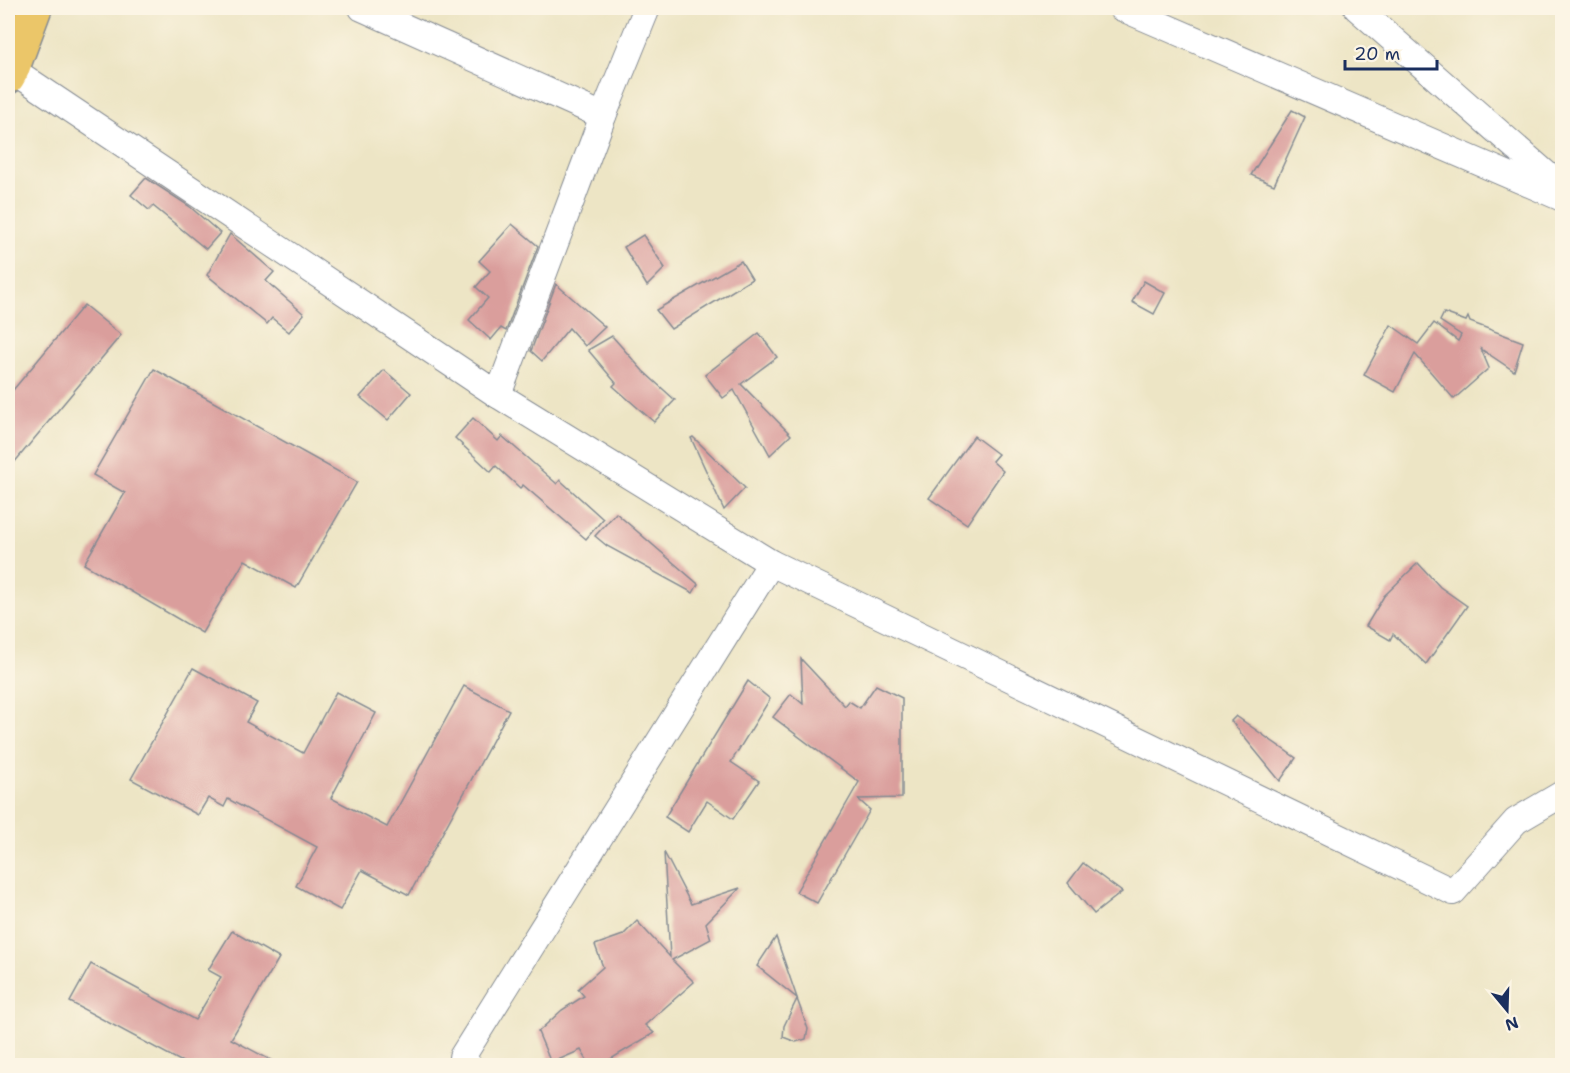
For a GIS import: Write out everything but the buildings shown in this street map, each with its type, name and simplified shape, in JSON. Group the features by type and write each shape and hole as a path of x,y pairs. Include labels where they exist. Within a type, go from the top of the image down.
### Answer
{"main road":[{"path":"9,72 35,8"}],"street":[{"path":"362,8 603,117"},
{"path":"498,394 647,8"},
{"path":"1122,8 1563,198"},
{"path":"1357,8 1563,188"},
{"path":"9,72 498,394 771,563 1453,892 1516,821 1563,794"},
{"path":"462,1062 771,563"}]}
